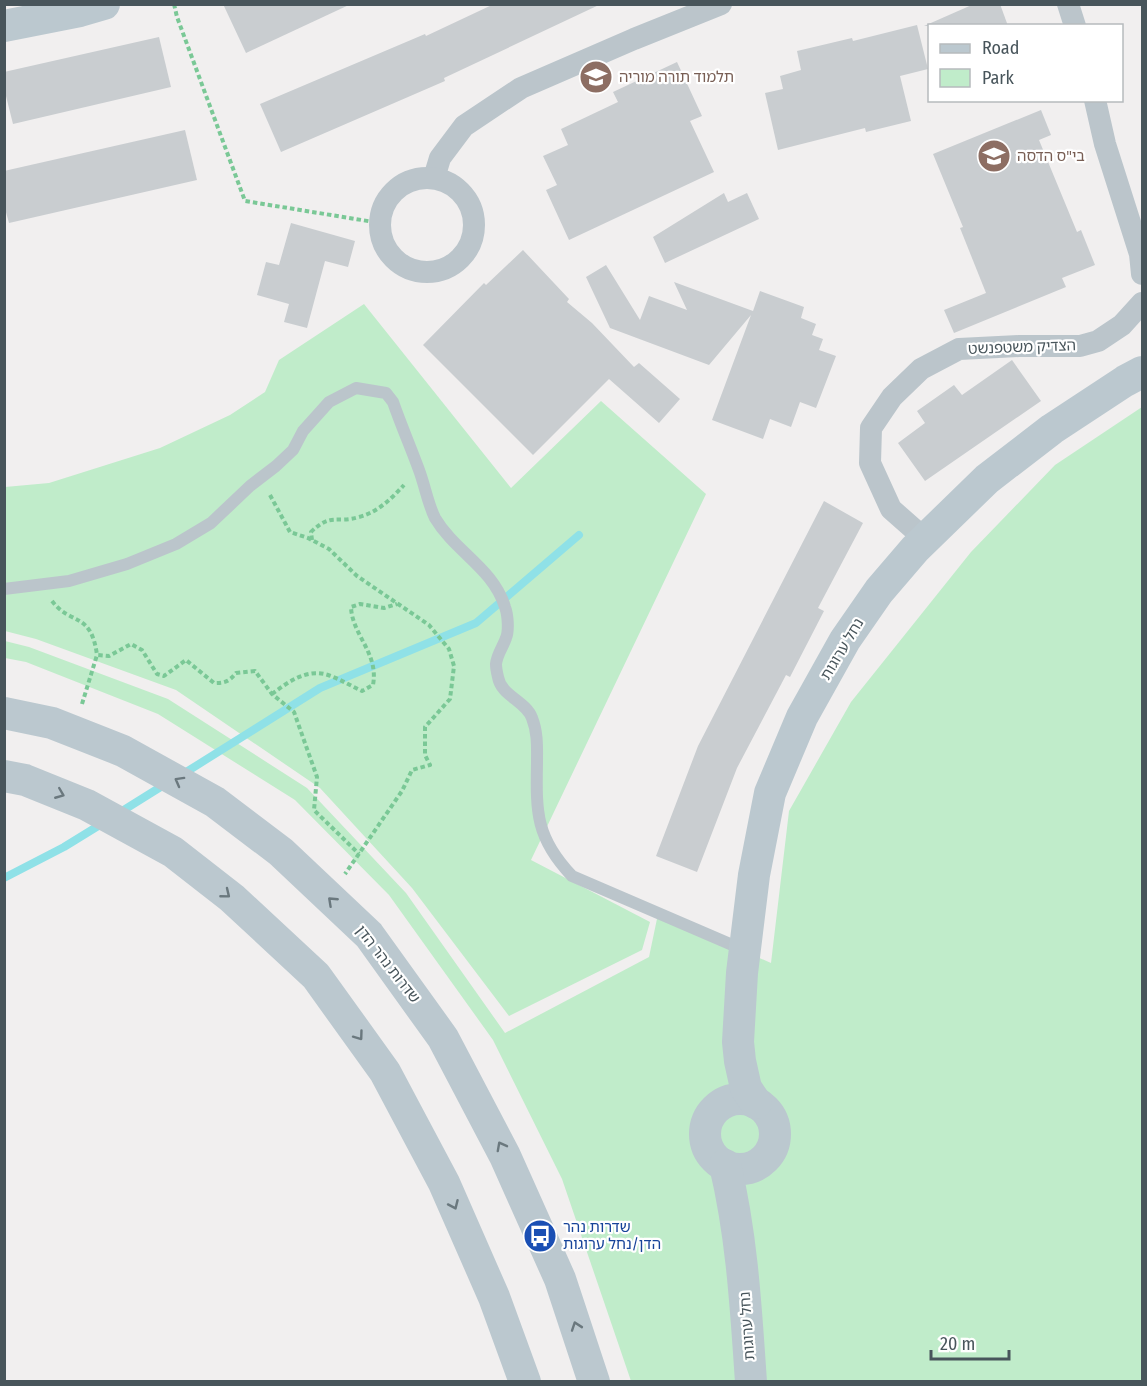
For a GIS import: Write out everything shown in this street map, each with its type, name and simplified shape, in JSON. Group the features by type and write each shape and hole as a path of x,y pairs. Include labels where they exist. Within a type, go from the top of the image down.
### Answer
{"main road":[{"path":"4,26 104,4"},
{"name":"נחל ערוגות","path":"756,1103 746,1088 738,1042 745,950 754,875 770,793 802,717 845,640 879,591 925,539 987,479 1042,436 1125,381 1143,372"},
{"name":"שדרות נהר הדן","path":"4,713 52,723 123,751 215,802 280,852 369,935 443,1038 505,1155 556,1269 594,1382"},
{"path":"4,776 25,780 87,805 173,852 232,898 316,976 385,1072 444,1184 494,1297 525,1382"},
{"name":"נחל ערוגות","path":"724,1103 730,1064 738,1042"},
{"path":"740,1099 756,1103 768,1113 775,1129 775,1140 771,1150 761,1162 751,1167 740,1169 724,1165 709,1150 705,1134 707,1123 712,1114 724,1103 740,1099"},
{"name":"נחל ערוגות","path":"743,1270 748,1201 761,1162"},
{"name":"נחל ערוגות","path":"724,1165 734,1209 743,1270 751,1382"}],"street":[{"path":"434,178 440,158 464,126 521,88 721,4"},
{"path":"1068,4 1074,24"},
{"path":"1095,102 1105,144 1140,254 1143,274"},
{"path":"434,178 454,186 469,202 475,223 471,245 457,262 438,271 416,271 401,264 390,253 382,238 380,223 388,198 397,188 415,180 434,178"},
{"name":"הצדיק משטפנשט","path":"925,539 891,509 870,463 871,428 892,397 921,369 959,349 1080,346 1098,341 1122,325 1143,303"}],"lane":[{"path":"4,589 69,581 127,564 176,544 211,523 293,450 303,431 329,402 356,388 386,393 393,402 435,517 448,537 481,567 498,588 506,609 507,636 496,664 498,682 512,697 526,707 532,716 537,736 537,799 540,824 545,840 556,859 572,876 745,950"}],"path":[{"path":"174,4 245,201 380,223"},
{"path":"312,540 311,532 323,521 356,518 388,503 419,470"},
{"path":"260,479 290,532 330,549 357,576 429,625 449,649 454,666 450,699 425,727 425,755 430,765 412,770 402,791 359,854 344,875 325,894"},
{"path":"40,585 56,607 88,627 95,640 97,655 74,731"},
{"path":"273,694 293,678 306,675 327,674 362,691 373,685 375,674 369,651 351,616 351,607 360,604 384,608 398,604"},
{"path":"97,655 109,656 131,644 142,650 157,674 164,676 186,660 214,683 231,680 236,673 255,671 273,694 294,712 317,777 314,810 359,854"}],"green space":[{"path":"364,304 511,488 601,401 706,494 531,860 650,922 642,950 509,1016 412,888 320,788 176,690 36,639 5,631 5,487 49,483 160,448 230,415 265,392 279,360"},
{"path":"1142,407 1142,1381 631,1381 562,1179 493,1040 389,895 295,800 158,714 26,662 5,658 5,641 29,647 168,699 307,788 406,893 505,1033 649,957 658,914 771,963 789,811 851,702 971,552 1055,465"}],"building":[{"path":"223,4 351,4 246,53"},
{"path":"494,4 601,4 444,78 445,81 281,152 260,104 425,34 426,36"},
{"path":"974,4 1000,4 1007,24 929,24"},
{"path":"917,25 928,69 900,76 911,121 866,132 865,128 778,150 765,93 783,89 780,76 801,70 797,51 852,38 853,41"},
{"path":"159,37 171,87 13,124 4,88 4,72"},
{"path":"677,62 702,116 690,121 714,172 569,240 546,190 557,185 543,156 568,145 561,129 618,102 613,92"},
{"path":"1041,110 1051,135 1039,140 1077,232 1081,230 1095,265 1062,278 1066,287 954,333 944,310 986,293 960,228 963,227 933,154"},
{"path":"185,130 197,180 9,223 4,205 4,171"},
{"path":"724,193 728,202 747,193 759,219 665,263 653,237"},
{"path":"291,223 355,241 348,267 325,261 307,328 284,322 289,304 257,295 266,262 279,265"},
{"path":"523,250 569,299 567,302 592,323 634,367 639,363 680,399 659,423 609,379 533,455 423,345 484,283 486,285"},
{"path":"606,265 640,320 649,296 687,310 674,282 753,311 760,291 804,307 801,318 816,324 812,335 823,339 819,350 836,356 816,408 800,402 791,427 770,419 763,439 712,420 751,315 709,365 610,328 586,277"},
{"path":"1012,360 1041,401 925,481 898,443 925,423 917,411 954,385 962,395"},
{"path":"824,501 863,523 818,608 824,611 790,677 786,675 737,768 697,872 656,856 698,746"}],"waterway":[{"path":"183,774 320,688 476,623 579,535"},
{"path":"119,813 167,783"},
{"path":"4,878 64,847 103,823"}],"place":[{"name":"תלמוד תורה מוריה","path":"596,77"},
{"name":"בי\"ס הדסה","path":"994,156"},
{"name":"שדרות נהר הדן/נחל ערוגות","path":"540,1236"}]}
